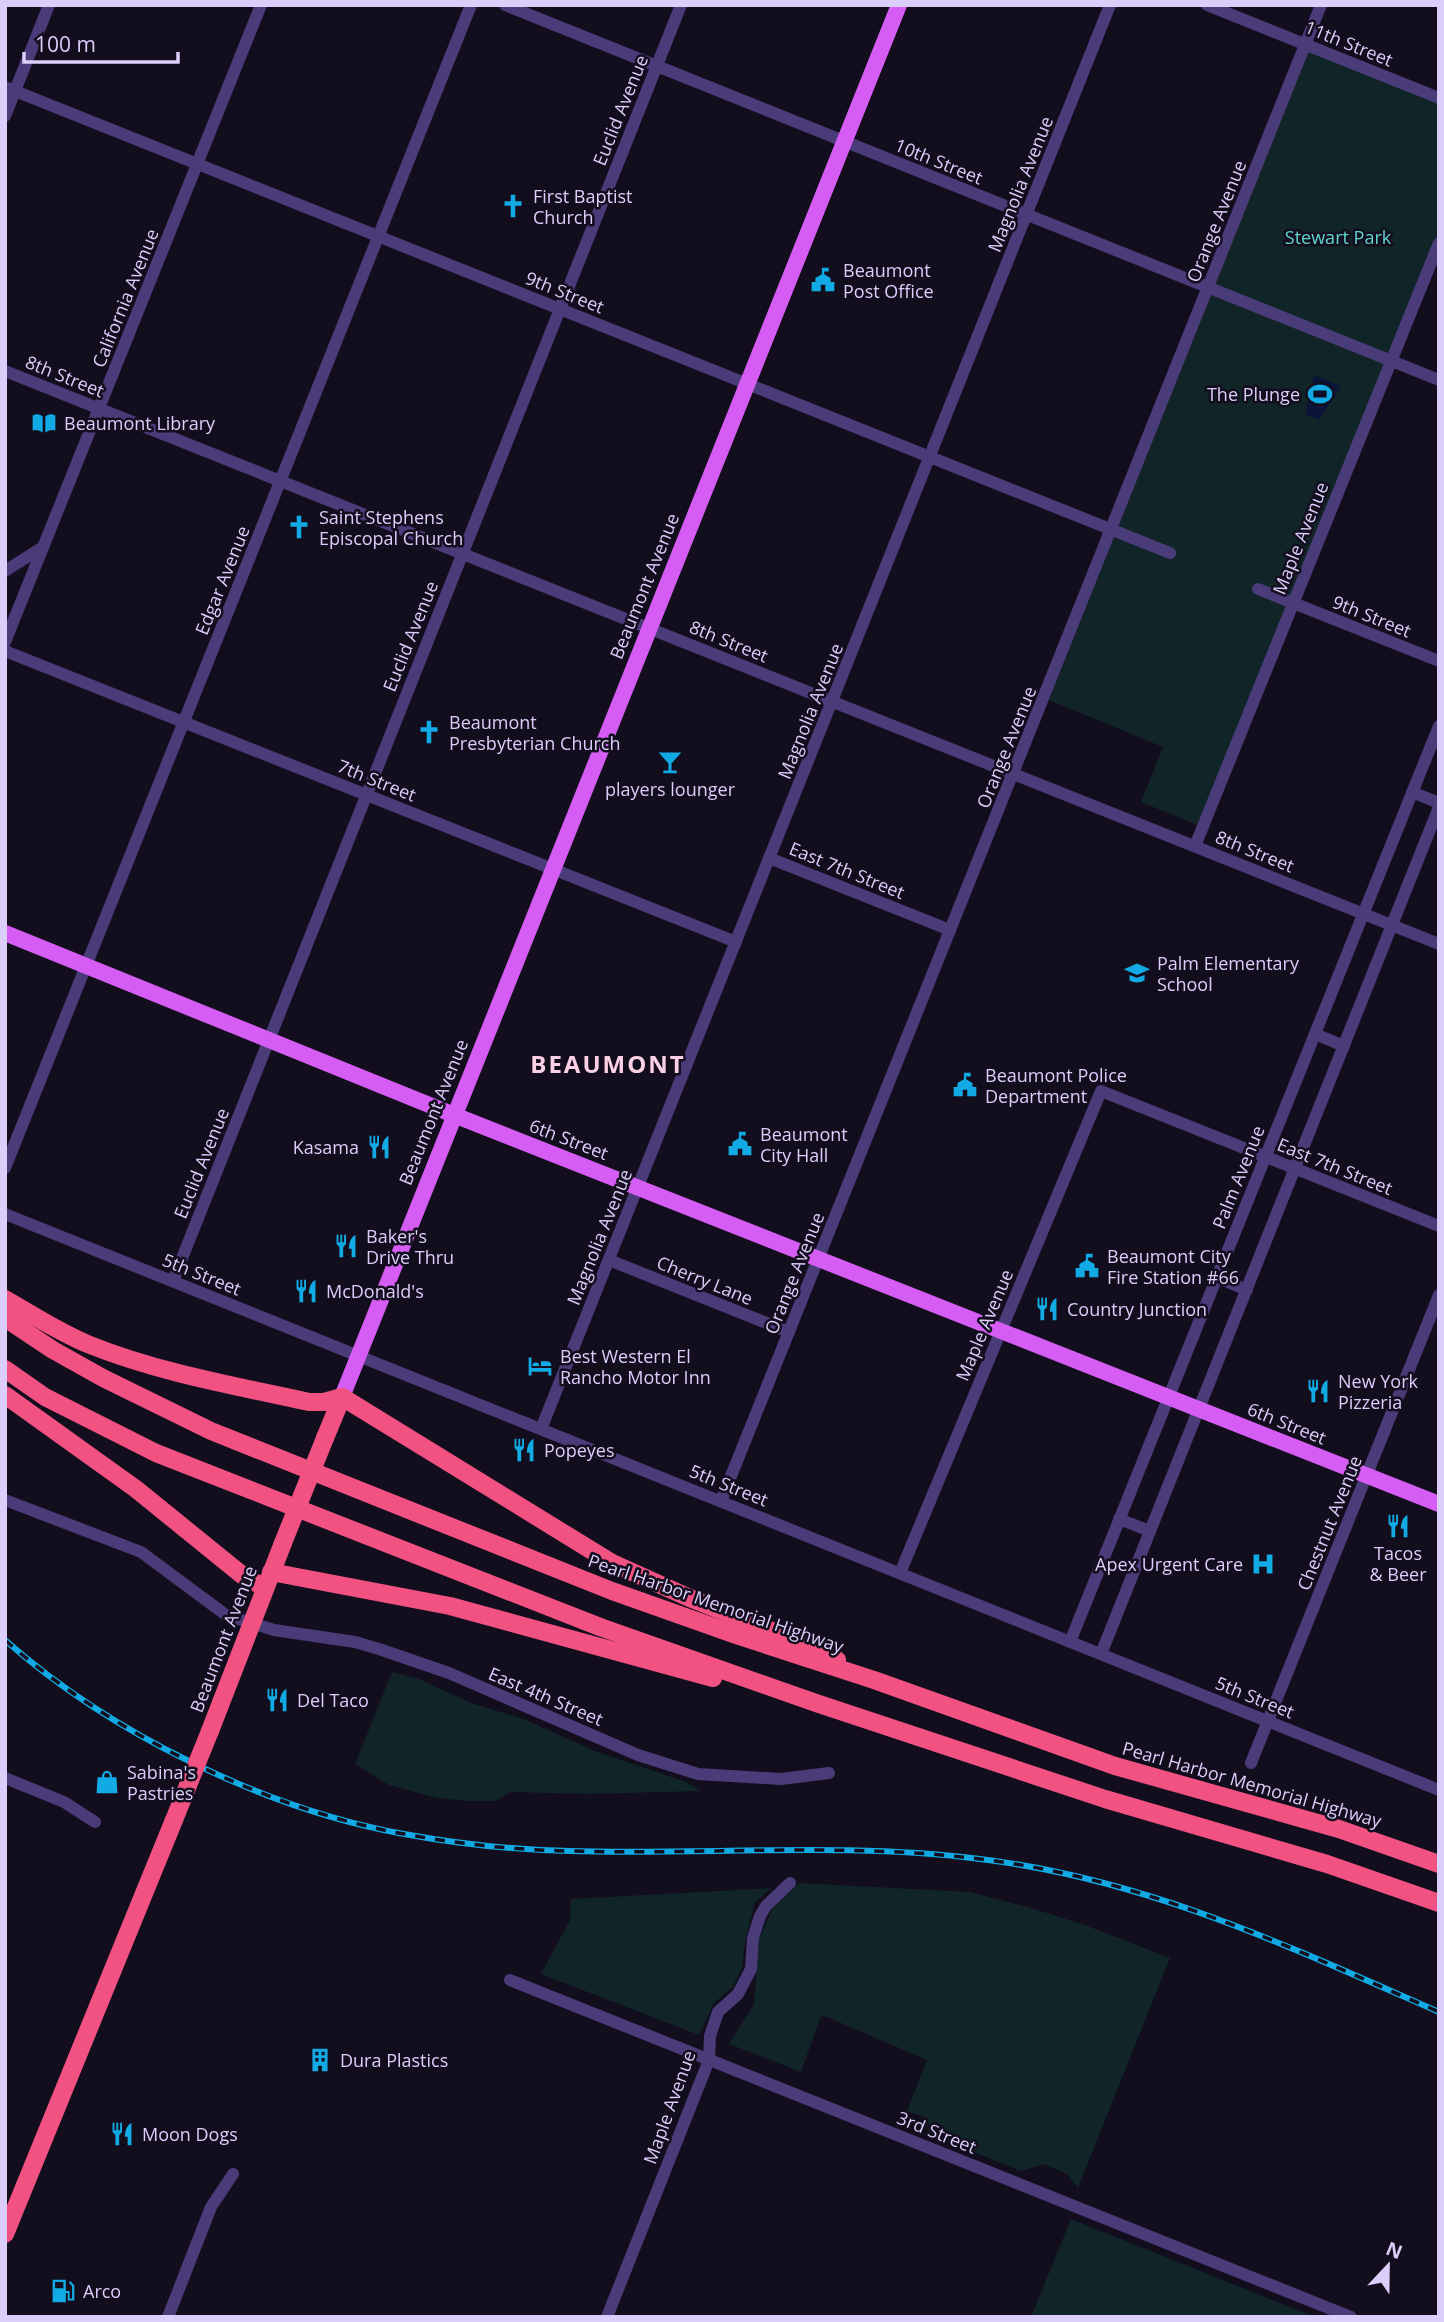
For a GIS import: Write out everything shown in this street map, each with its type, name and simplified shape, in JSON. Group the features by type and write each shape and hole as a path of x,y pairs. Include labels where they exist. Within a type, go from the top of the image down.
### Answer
{"highway":[{"path":"5,1298 89,1345 142,1364 309,1402 324,1402 342,1397 612,1563 692,1599 822,1651 874,1680"},
{"name":"Pearl Harbor Memorial Highway","path":"5,1318 53,1350 103,1378 211,1431 612,1591 1115,1766 1339,1829 1439,1864"},
{"path":"5,1368 45,1397 156,1453 600,1627 816,1703 1105,1799 1327,1864 1439,1903"},
{"path":"5,1395 101,1462 247,1579 268,1579 450,1606 645,1661 816,1703"},
{"name":"Beaumont Avenue","path":"5,2234 210,1731 342,1397"}],"main road":[{"name":"Beaumont Avenue","path":"342,1397 900,5"},
{"name":"6th Street","path":"5,933 454,1115 1439,1504"}],"street":[{"path":"5,116 10,89 50,5"},
{"name":"California Avenue","path":"5,642 261,5"},
{"name":"Edgar Avenue","path":"5,1168 471,5"},
{"name":"10th Street","path":"505,5 1439,380"},
{"name":"Euclid Avenue","path":"173,1281 681,5"},
{"name":"Magnolia Avenue","path":"541,1429 1110,5"},
{"name":"11th Street","path":"1207,5 1439,98"},
{"name":"Orange Avenue","path":"721,1502 1321,5"},
{"name":"9th Street","path":"10,89 1170,554"},
{"name":"Maple Avenue","path":"1195,846 1439,243"},
{"name":"8th Street","path":"5,370 1439,943"},
{"path":"5,571 43,547"},
{"name":"9th Street","path":"1258,589 1439,661"},
{"name":"7th Street","path":"5,651 736,942"},
{"name":"Palm Avenue","path":"1070,1642 1439,726"},
{"path":"1101,1654 1439,805 1412,792"},
{"name":"East 7th Street","path":"769,858 950,930"},
{"path":"1315,1034 1344,1046"},
{"name":"Maple Avenue","path":"900,1573 1101,1091"},
{"name":"East 7th Street","path":"1101,1091 1439,1226"},
{"name":"5th Street","path":"5,1214 1439,1790"},
{"name":"Cherry Lane","path":"608,1260 789,1332"},
{"path":"1216,1277 1247,1290"},
{"name":"Chestnut Avenue","path":"1251,1763 1439,1296"},
{"name":"East 4th Street","path":"5,1500 141,1552 226,1615 274,1630 355,1642 379,1649 449,1673 638,1755 698,1774 781,1779 829,1773"},
{"path":"1119,1519 1150,1531"},
{"path":"5,1778 64,1802 95,1822"},
{"name":"Maple Avenue","path":"607,2317 709,2060 710,2036 718,2012 738,1994 751,1969 754,1938 760,1916 766,1906 790,1883"},
{"name":"3rd Street","path":"510,1980 1351,2317"},
{"path":"168,2317 211,2207 233,2174"}],"green space":[{"name":"Stewart Park","path":"1310,45 1439,95 1439,248 1200,826 1141,802 1163,747 1049,700"},
{"path":"392,1672 419,1679 471,1703 521,1718 595,1751 686,1782 701,1791 589,1794 510,1792 497,1801 467,1801 437,1798 389,1785 355,1764"},
{"path":"799,1883 970,1892 1085,1925 1170,1958 1078,2188 1067,2174 1043,2164 1021,2171 928,2134 927,2118 907,2111 927,2060 827,2017 821,2016 801,2072 729,2044 754,2004 759,1940 772,1909"},
{"path":"771,1888 755,1902 742,1968 733,1987 714,2003 699,2035 541,1974 570,1920 571,1899"},
{"path":"1071,2219 1315,2317 1031,2317"}],"water":[{"path":"1314,375 1341,386 1319,420 1305,414"}],"railway":[{"path":"5,1640 92,1706 141,1736 244,1786 351,1822 445,1841 528,1849 621,1852 878,1851 980,1859 1041,1869 1101,1882 1215,1918 1439,2012"}],"place":[{"name":"First Baptist Church","path":"513,206"},
{"name":"Beaumont Post Office","path":"823,280"},
{"name":"The Plunge","path":"1320,394"},
{"name":"Beaumont Library","path":"44,423"},
{"name":"Saint Stephens Episcopal Church","path":"299,527"},
{"name":"Beaumont Presbyterian Church","path":"429,732"},
{"name":"players lounger","path":"670,762"},
{"name":"Palm Elementary School","path":"1137,973"},
{"name":"Beaumont Police Department","path":"965,1085"},
{"name":"Beaumont City Hall","path":"740,1144"},
{"name":"Kasama","path":"379,1147"},
{"name":"Baker's Drive Thru","path":"346,1246"},
{"name":"Beaumont City Fire Station #66","path":"1087,1266"},
{"name":"McDonald's","path":"306,1291"},
{"name":"Country Junction","path":"1047,1309"},
{"name":"Best Western El Rancho Motor Inn","path":"540,1366"},
{"name":"New York Pizzeria","path":"1318,1391"},
{"name":"Popeyes","path":"524,1450"},
{"name":"Tacos & Beer","path":"1398,1526"},
{"name":"Apex Urgent Care","path":"1263,1564"},
{"name":"Del Taco","path":"277,1700"},
{"name":"Sabina's Pastries","path":"107,1782"},
{"name":"Dura Plastics","path":"320,2060"},
{"name":"Moon Dogs","path":"122,2134"},
{"name":"Arco","path":"63,2291"}],"district":[{"name":"BEAUMONT","path":"608,1063"}]}
